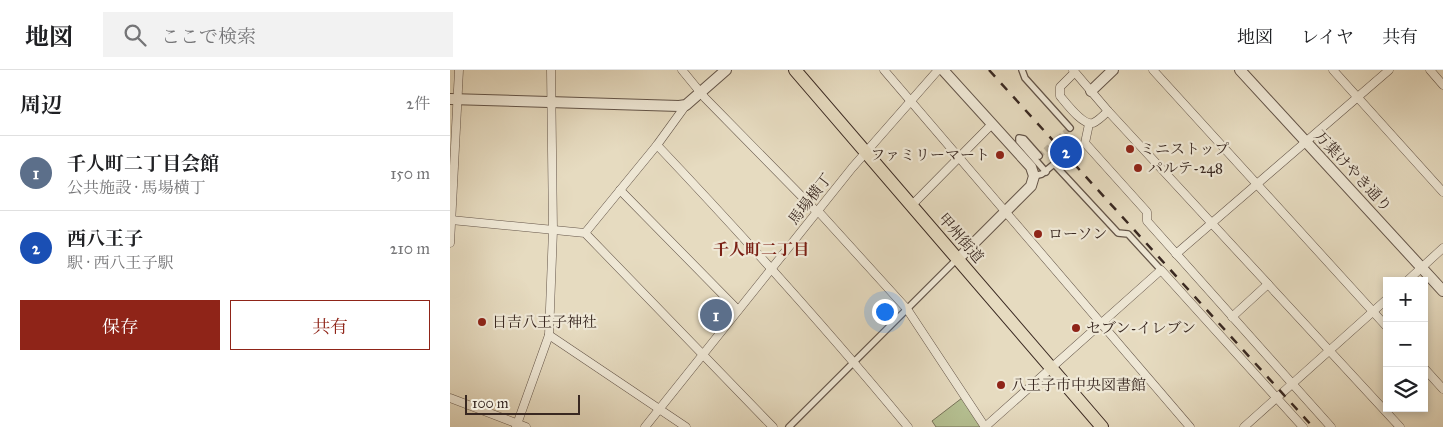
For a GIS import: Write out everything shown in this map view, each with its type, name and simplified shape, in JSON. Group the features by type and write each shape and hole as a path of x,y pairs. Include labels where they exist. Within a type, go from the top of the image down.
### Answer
{"highway":[{"name":"甲州街道","path":"795,70 1102,427"}],"street":[{"path":"450,243 454,99 458,70"},
{"path":"516,425 549,335 554,230 551,70"},
{"path":"682,70 705,98 818,212 907,309 985,427 1160,270"},
{"path":"585,233 657,145 686,105 726,70"},
{"path":"884,70 1190,427"},
{"path":"1022,70 1025,78 1070,128"},
{"path":"1091,91 1113,70"},
{"path":"1153,70 1383,323"},
{"name":"万葉けやき通り","path":"1240,70 1443,292"},
{"path":"1333,70 1443,192"},
{"path":"1176,254 1389,70"},
{"path":"1430,70 1443,85"},
{"path":"789,427 1031,186 1034,176 1031,167 992,124 937,71"},
{"name":"馬場横丁","path":"645,427 866,153 937,71"},
{"path":"1108,111 1094,123 1089,124 1083,121 1060,96 1060,87 1074,72 1400,427"},
{"path":"454,99 673,107 686,105"},
{"path":"911,206 992,124"},
{"path":"1089,124 1085,143 1147,212 1147,221 1330,427"},
{"path":"1039,156 1024,139 1020,138 1019,141 1046,172"},
{"path":"657,145 773,268 908,427"},
{"path":"1034,176 1046,172 1054,164 1118,233 1128,234 1303,427"},
{"path":"620,190 738,310"},
{"path":"451,220 585,233 773,427"},
{"path":"1411,277 1443,248"},
{"path":"1232,317 1268,284"},
{"path":"1244,427 1383,303"},
{"path":"549,335 686,427"},
{"path":"1428,372 1443,389"},
{"path":"450,398 516,425 526,427"}],"green space":[{"path":"962,398 981,427 936,427 932,421"}],"tunnel":[{"path":"1039,156 1070,128"}],"railway":[{"path":"989,70 1313,427"}],"place":[{"name":"ミニストップ","path":"1130,149"},
{"name":"西八王子","path":"1066,152"},
{"name":"ファミリーマート","path":"1000,155"},
{"name":"パルテ-248","path":"1138,168"},
{"name":"ローソン","path":"1038,234"},
{"name":"千人町二丁目会館","path":"716,315"},
{"name":"日吉八王子神社","path":"482,322"},
{"name":"セブン-イレブン","path":"1076,328"},
{"name":"八王子市中央図書館","path":"1001,385"}],"district":[{"name":"千人町二丁目","path":"761,249"}]}
